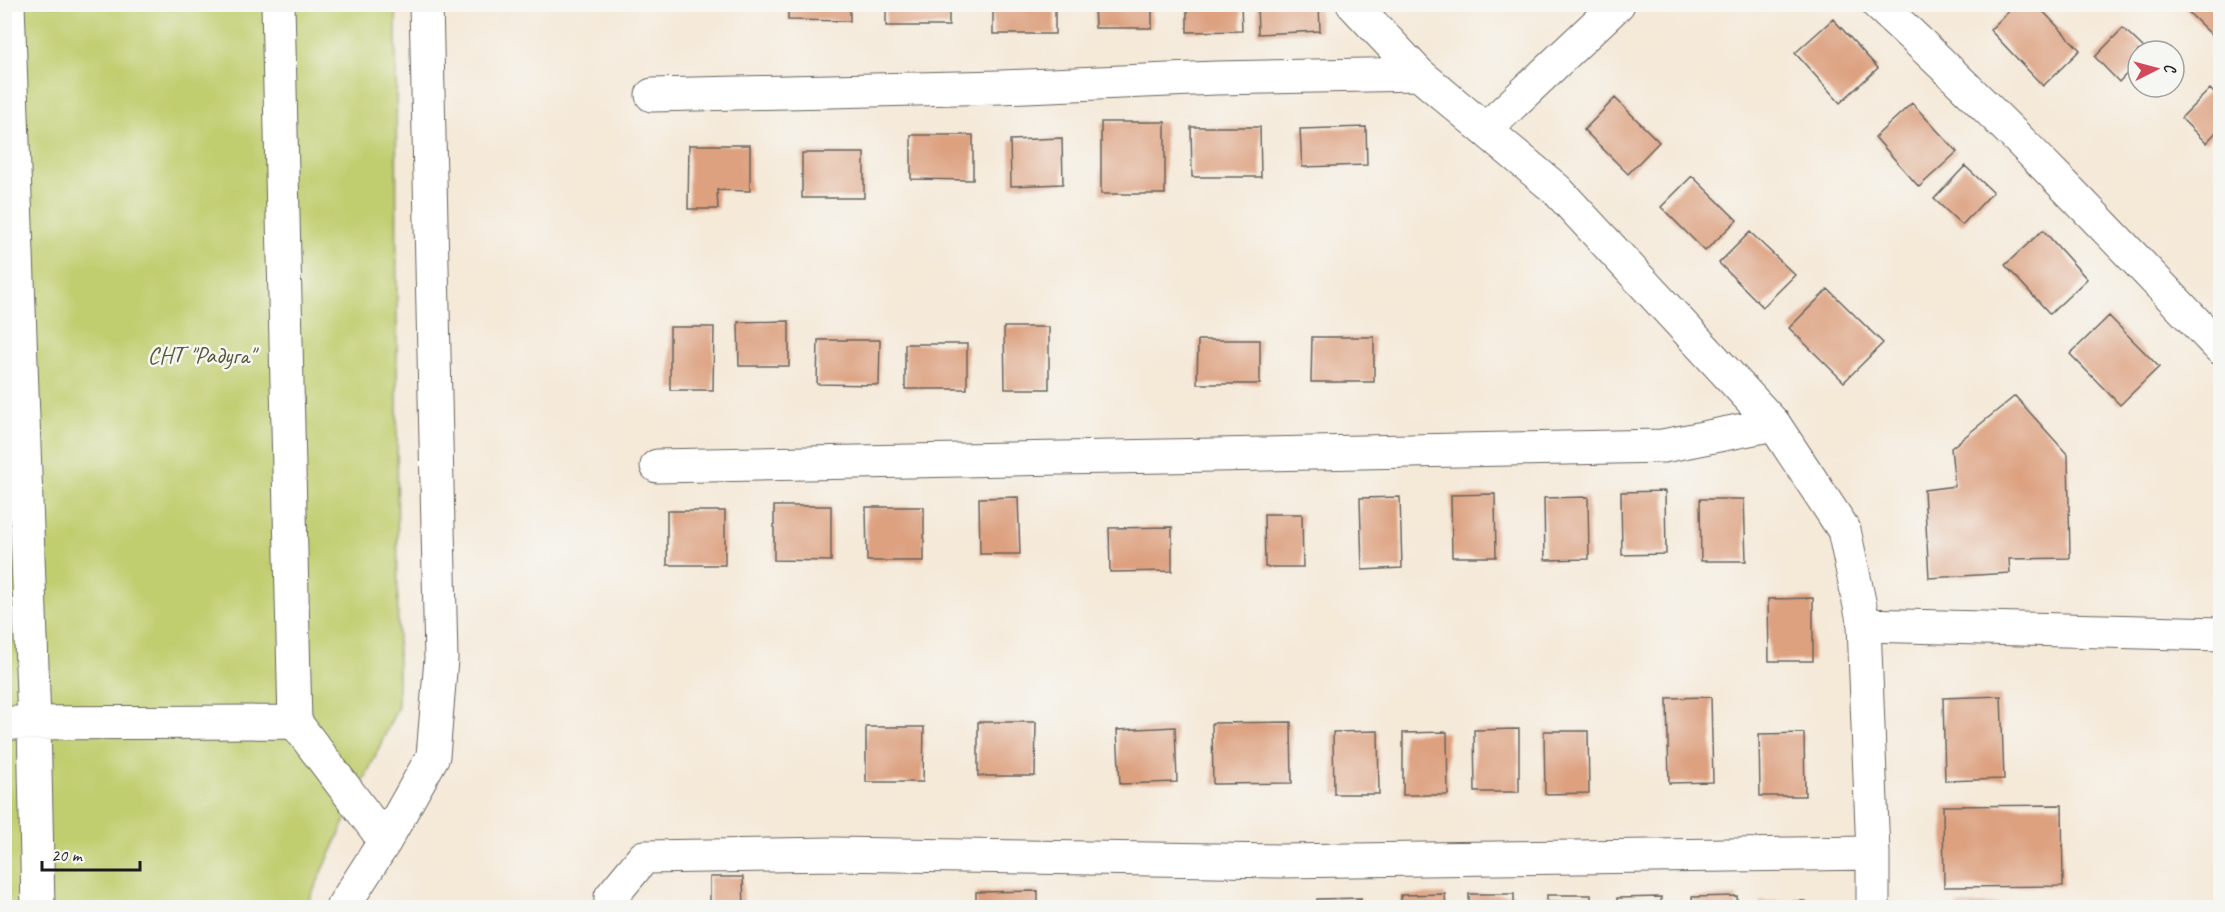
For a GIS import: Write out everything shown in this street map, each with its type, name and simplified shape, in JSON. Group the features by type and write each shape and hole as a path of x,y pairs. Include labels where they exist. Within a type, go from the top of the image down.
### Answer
{"street":[{"path":"8,4 19,723 38,908"},
{"path":"279,4 295,722 385,841"},
{"path":"342,908 385,841 433,756 441,659 426,4"},
{"path":"1353,4 1419,74 1557,190 1774,424 1844,530 1864,625 1873,908"},
{"path":"1486,129 1618,4"},
{"path":"1878,4 1954,74 2220,348"},
{"path":"652,95 1419,74"},
{"path":"657,466 1663,446 1774,424"},
{"path":"1864,625 2220,634"},
{"path":"19,723 295,722"},
{"path":"611,908 611,897 644,856 833,854 1280,861 1873,853"}],"green space":[{"name":"СНТ \"Радуга\"","path":"5,5 396,5 398,706 306,907 5,908"}],"building":[{"path":"788,4 850,4 850,21 788,20"},
{"path":"886,4 949,4 949,26 886,26"},
{"path":"993,4 1055,4 1055,34 993,34"},
{"path":"1094,4 1152,4 1152,28 1095,28"},
{"path":"1187,4 1241,4 1242,31 1187,32"},
{"path":"1257,4 1319,4 1320,31 1258,34"},
{"path":"2016,4 2036,4 2080,50 2043,86 1990,30"},
{"path":"2180,4 2220,4 2219,42"},
{"path":"1833,19 1878,68 1840,103 1795,53"},
{"path":"2123,28 2134,39 2126,39 2126,75 2119,82 2095,57"},
{"path":"2210,89 2220,99 2220,128 2206,143 2181,118"},
{"path":"1615,98 1659,142 1628,174 1584,130"},
{"path":"1912,103 1957,152 1919,187 1875,137"},
{"path":"1101,122 1165,122 1165,194 1101,194"},
{"path":"1191,127 1260,127 1261,177 1192,177"},
{"path":"1366,127 1367,165 1302,167 1300,129"},
{"path":"911,135 973,135 973,180 911,179"},
{"path":"1062,138 1063,184 1011,186 1010,140"},
{"path":"689,145 750,145 750,191 717,190 718,209 688,209"},
{"path":"802,153 864,153 864,198 802,198"},
{"path":"1965,166 1993,192 1962,225 1934,199"},
{"path":"1692,176 1737,220 1705,251 1661,207"},
{"path":"2043,230 2087,279 2050,314 2005,265"},
{"path":"1750,232 1795,275 1763,307 1719,263"},
{"path":"1828,289 1883,343 1844,382 1789,328"},
{"path":"2109,316 2159,367 2120,405 2070,354"},
{"path":"789,321 789,366 739,366 738,322"},
{"path":"670,327 714,327 713,390 670,390"},
{"path":"1004,327 1049,327 1049,389 1005,389"},
{"path":"1312,337 1374,337 1374,382 1311,382"},
{"path":"818,340 880,340 879,385 817,384"},
{"path":"1198,340 1260,340 1260,384 1197,384"},
{"path":"905,344 967,344 967,389 905,389"},
{"path":"2015,396 2068,455 2070,558 2009,559 2010,573 1929,578 1924,490 1955,486 1951,448"},
{"path":"1665,491 1666,554 1622,555 1621,492"},
{"path":"1495,494 1496,557 1452,557 1451,495"},
{"path":"1018,497 1020,554 980,554 979,498"},
{"path":"1400,497 1402,568 1362,570 1360,498"},
{"path":"1588,497 1589,559 1545,560 1544,498"},
{"path":"1700,499 1744,499 1746,561 1701,561"},
{"path":"774,506 831,506 831,561 774,560"},
{"path":"866,507 924,507 924,561 867,561"},
{"path":"667,511 725,511 725,565 667,565"},
{"path":"1264,514 1302,514 1303,567 1265,567"},
{"path":"1172,527 1172,571 1110,572 1109,528"},
{"path":"1813,598 1813,661 1769,661 1768,599"},
{"path":"2001,696 2004,779 1945,781 1943,698"},
{"path":"1711,697 1713,782 1669,783 1667,698"},
{"path":"978,722 1036,722 1035,776 978,776"},
{"path":"1291,722 1292,783 1213,784 1212,723"},
{"path":"866,727 924,727 923,782 866,782"},
{"path":"1175,727 1177,782 1120,784 1117,730"},
{"path":"1519,729 1519,792 1475,792 1474,730"},
{"path":"1378,731 1379,794 1334,794 1333,732"},
{"path":"1544,731 1588,731 1589,793 1545,794"},
{"path":"1447,732 1448,795 1403,795 1403,733"},
{"path":"1804,733 1805,796 1760,796 1759,734"},
{"path":"2062,805 2063,886 1944,887 1943,806"},
{"path":"710,877 743,877 744,908 710,908"},
{"path":"1038,891 1038,908 976,908 976,892"},
{"path":"1445,894 1446,908 1401,908 1401,895"},
{"path":"1469,894 1514,894 1514,908 1469,908"},
{"path":"1547,895 1591,895 1591,908 1547,908"},
{"path":"1737,896 1737,908 1693,908 1692,897"},
{"path":"1661,897 1661,908 1617,908 1617,898"},
{"path":"1361,898 1361,908 1317,908 1317,899"},
{"path":"1760,901 1805,901 1805,908 1761,908"},
{"path":"2001,904 2001,908 1958,908 1957,905"}]}
